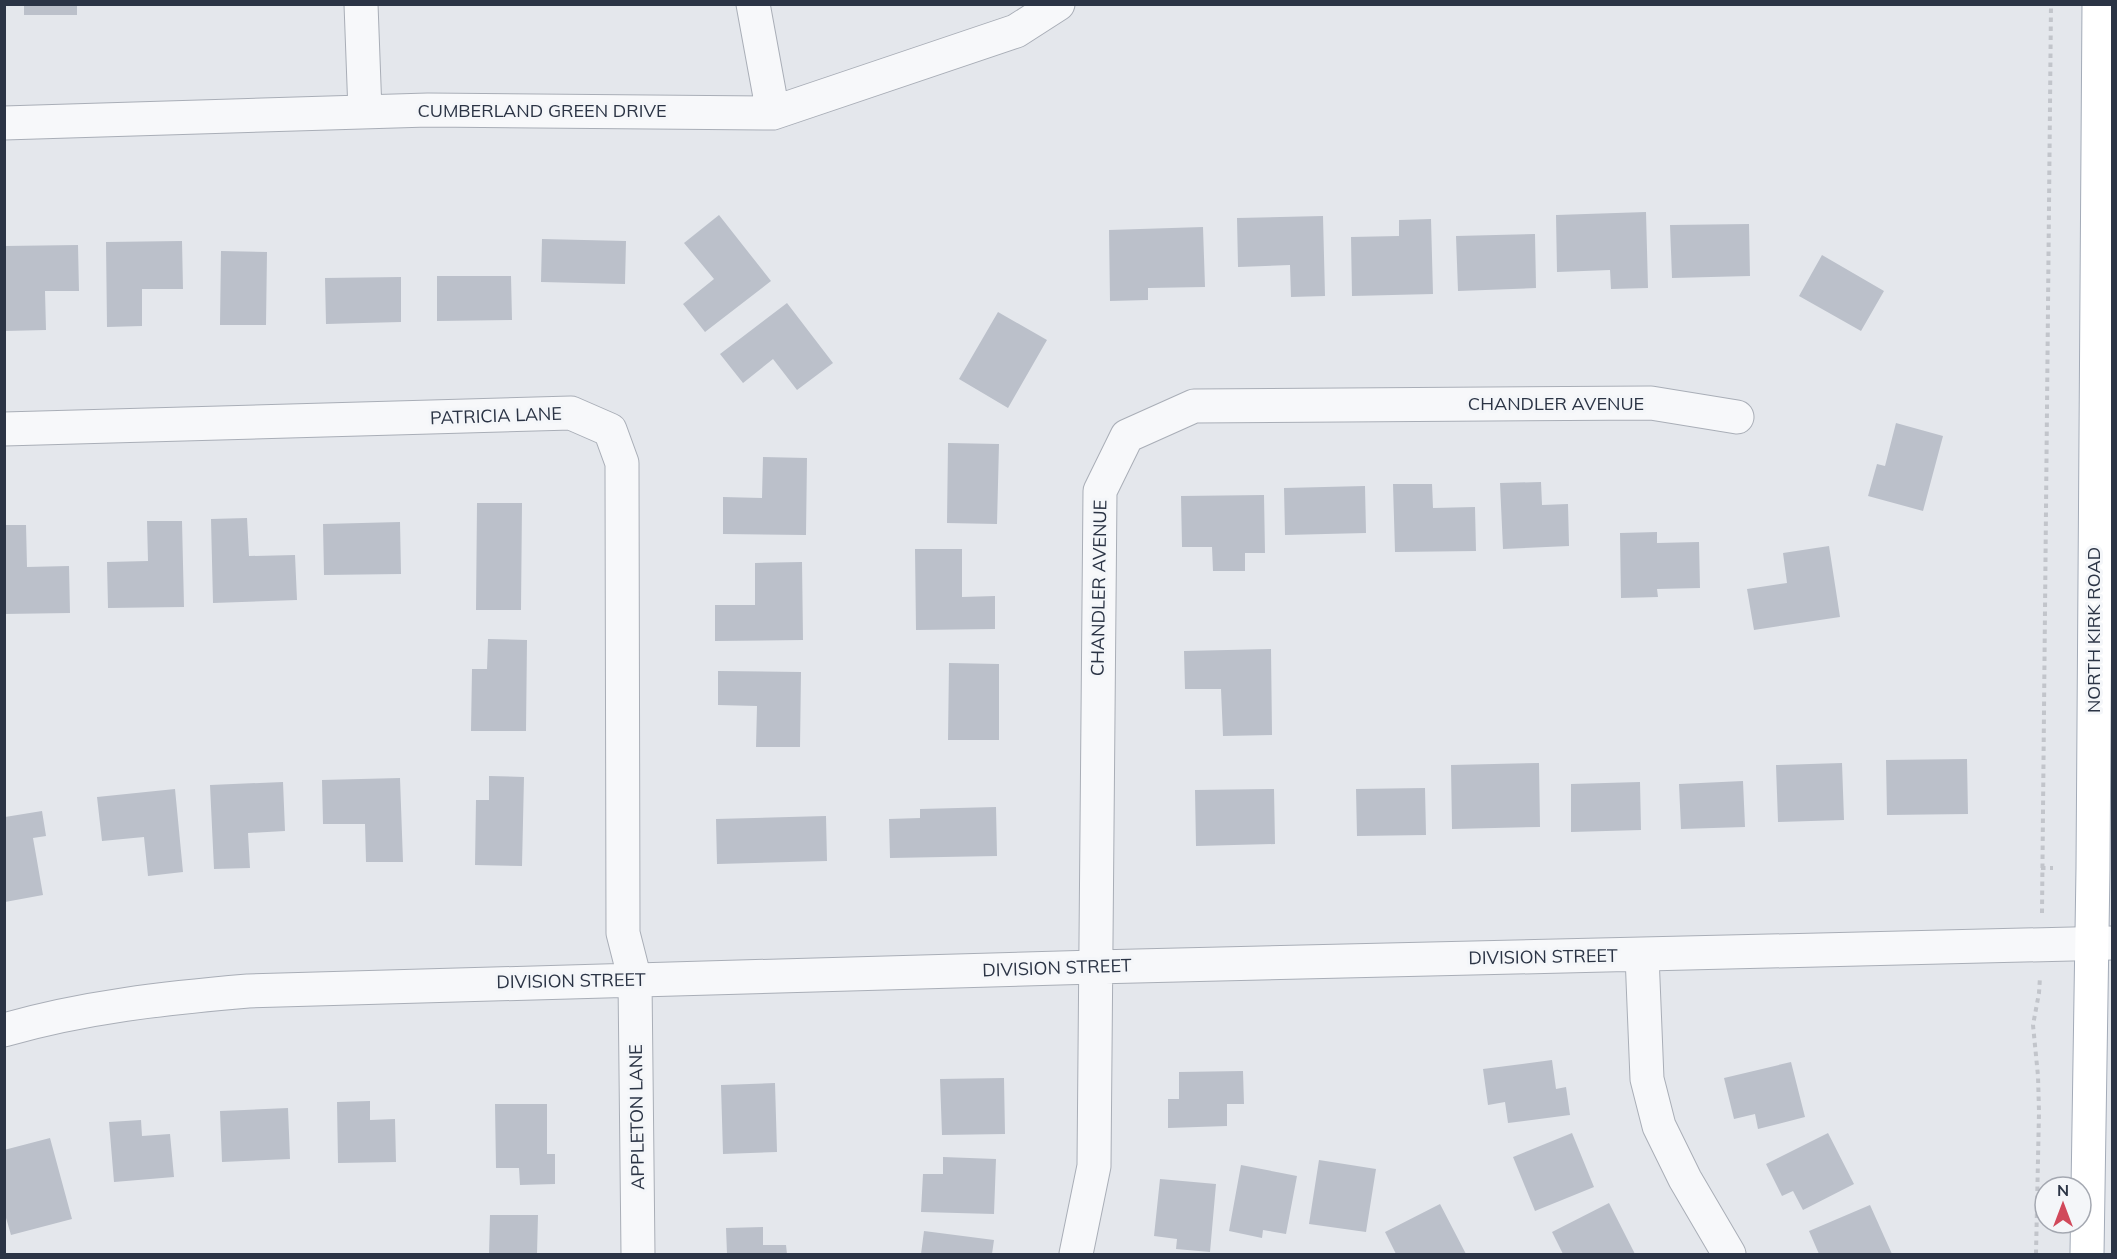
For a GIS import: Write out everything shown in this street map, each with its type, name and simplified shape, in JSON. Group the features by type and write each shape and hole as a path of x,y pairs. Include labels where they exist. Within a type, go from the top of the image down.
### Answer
{"main road":[{"name":"NORTH KIRK ROAD","path":"2086,1254 2102,943 2099,4"}],"street":[{"path":"361,4 365,112"},
{"path":"753,4 773,113"},
{"name":"CUMBERLAND GREEN DRIVE","path":"4,123 429,110 773,113 1016,31 1058,4"},
{"name":"CHANDLER AVENUE","path":"1076,1254 1094,1166 1100,491 1127,436 1194,406 1651,403 1737,417"},
{"name":"PATRICIA LANE","path":"4,429 571,413 609,430 622,463 623,933 635,980"},
{"name":"DIVISION STREET","path":"4,1030 83,1011 162,999 248,991 1095,967 2102,943"},
{"path":"1642,955 1647,1079 1659,1126 1685,1179 1729,1254"},
{"name":"APPLETON LANE","path":"635,980 638,1254"}],"path":[{"path":"2036,1254 2039,1112 2033,1025 2039,993 2042,944 2051,4"},
{"path":"2041,868 2053,868"}],"building":[{"path":"24,4 77,4 77,15 24,15"},
{"path":"1646,212 1648,288 1611,289 1610,270 1557,272 1556,215"},
{"path":"719,215 771,281 705,332 683,304 714,279 684,243"},
{"path":"1323,216 1325,296 1291,297 1290,265 1238,267 1237,218"},
{"path":"1431,219 1433,294 1352,296 1351,237 1399,236 1399,220"},
{"path":"1749,224 1750,276 1672,278 1670,225"},
{"path":"1203,227 1205,287 1148,288 1148,300 1110,301 1109,230"},
{"path":"1535,234 1536,288 1458,291 1456,236"},
{"path":"542,239 626,241 625,284 541,282"},
{"path":"182,241 183,289 142,289 142,326 107,327 106,242"},
{"path":"78,245 79,291 45,291 46,330 5,331 5,246"},
{"path":"221,251 267,252 266,325 220,325"},
{"path":"1822,255 1884,291 1861,331 1799,296"},
{"path":"437,276 511,276 512,320 437,321"},
{"path":"401,277 401,322 326,324 325,278"},
{"path":"787,303 833,363 797,390 773,359 743,383 720,354"},
{"path":"998,312 1047,340 1008,408 959,379"},
{"path":"1896,423 1943,436 1923,511 1868,496 1877,464 1885,466"},
{"path":"948,443 999,444 997,524 947,523"},
{"path":"763,457 807,458 806,535 723,534 723,497 762,498"},
{"path":"1541,482 1542,505 1568,504 1569,546 1503,549 1500,483"},
{"path":"1393,484 1432,484 1433,508 1475,507 1476,551 1395,552"},
{"path":"1365,486 1366,533 1285,535 1284,488"},
{"path":"1264,495 1265,553 1245,553 1245,571 1213,571 1212,547 1182,547 1181,496"},
{"path":"477,503 522,503 521,610 476,610"},
{"path":"247,518 249,556 295,555 297,600 213,603 211,519"},
{"path":"147,521 182,521 184,607 108,608 107,562 148,561"},
{"path":"400,522 401,574 324,575 323,524"},
{"path":"4,525 26,525 27,567 69,566 70,613 4,614"},
{"path":"1657,532 1657,543 1699,542 1700,588 1657,589 1658,597 1621,598 1620,533"},
{"path":"1829,546 1840,617 1754,630 1747,589 1787,583 1783,553"},
{"path":"915,549 962,549 962,597 995,596 995,629 916,630"},
{"path":"802,562 803,640 715,641 715,605 755,605 755,563"},
{"path":"488,639 527,640 526,731 471,731 472,669 487,669"},
{"path":"1271,649 1272,735 1223,736 1221,689 1185,689 1184,651"},
{"path":"949,663 999,664 999,740 948,740"},
{"path":"718,671 801,672 800,747 756,747 757,706 718,705"},
{"path":"1967,759 1968,814 1887,815 1886,760"},
{"path":"1539,763 1540,827 1452,829 1451,765"},
{"path":"1842,763 1844,820 1778,822 1776,765"},
{"path":"489,776 524,777 522,866 475,865 476,800 489,800"},
{"path":"400,778 403,862 366,862 365,824 323,824 322,780"},
{"path":"1743,781 1745,827 1681,829 1679,784"},
{"path":"283,782 285,831 248,833 250,868 214,869 210,785"},
{"path":"1640,782 1641,830 1571,832 1571,784"},
{"path":"1425,788 1426,835 1357,836 1356,789"},
{"path":"175,789 183,872 148,876 144,837 102,841 97,797"},
{"path":"1274,789 1275,844 1196,846 1195,790"},
{"path":"996,807 997,856 890,858 889,819 920,818 920,809"},
{"path":"42,811 46,836 33,838 43,895 5,902 5,817"},
{"path":"826,816 827,861 717,864 716,819"},
{"path":"1552,1060 1556,1089 1566,1087 1570,1115 1508,1123 1505,1102 1488,1105 1483,1069"},
{"path":"1791,1062 1805,1117 1758,1129 1755,1114 1734,1119 1724,1078"},
{"path":"1243,1071 1244,1104 1227,1104 1227,1126 1168,1128 1168,1099 1179,1099 1179,1072"},
{"path":"1004,1078 1005,1134 942,1135 940,1079"},
{"path":"775,1083 777,1152 723,1154 721,1085"},
{"path":"370,1101 370,1120 395,1119 396,1162 338,1163 337,1102"},
{"path":"495,1104 547,1104 547,1154 555,1154 555,1184 520,1185 519,1168 496,1168"},
{"path":"288,1108 290,1159 222,1162 220,1111"},
{"path":"141,1120 142,1136 170,1134 174,1177 114,1182 109,1122"},
{"path":"1572,1133 1594,1187 1535,1211 1513,1157"},
{"path":"1828,1133 1854,1184 1803,1210 1793,1191 1782,1196 1766,1164"},
{"path":"50,1138 72,1219 11,1235 4,1211 4,1150"},
{"path":"943,1157 996,1159 994,1214 921,1212 923,1174 943,1174"},
{"path":"1319,1160 1376,1169 1366,1232 1309,1224"},
{"path":"1241,1165 1297,1176 1286,1234 1263,1230 1262,1238 1229,1231"},
{"path":"1160,1179 1216,1184 1210,1252 1176,1249 1177,1239 1154,1236"},
{"path":"1609,1203 1635,1254 1563,1254 1552,1232"},
{"path":"1440,1204 1466,1254 1396,1254 1385,1232"},
{"path":"1870,1205 1892,1254 1819,1254 1809,1231"},
{"path":"490,1215 538,1215 537,1254 489,1254"},
{"path":"763,1227 763,1245 786,1245 787,1254 727,1254 726,1228"},
{"path":"924,1231 994,1240 992,1254 921,1254"}]}
